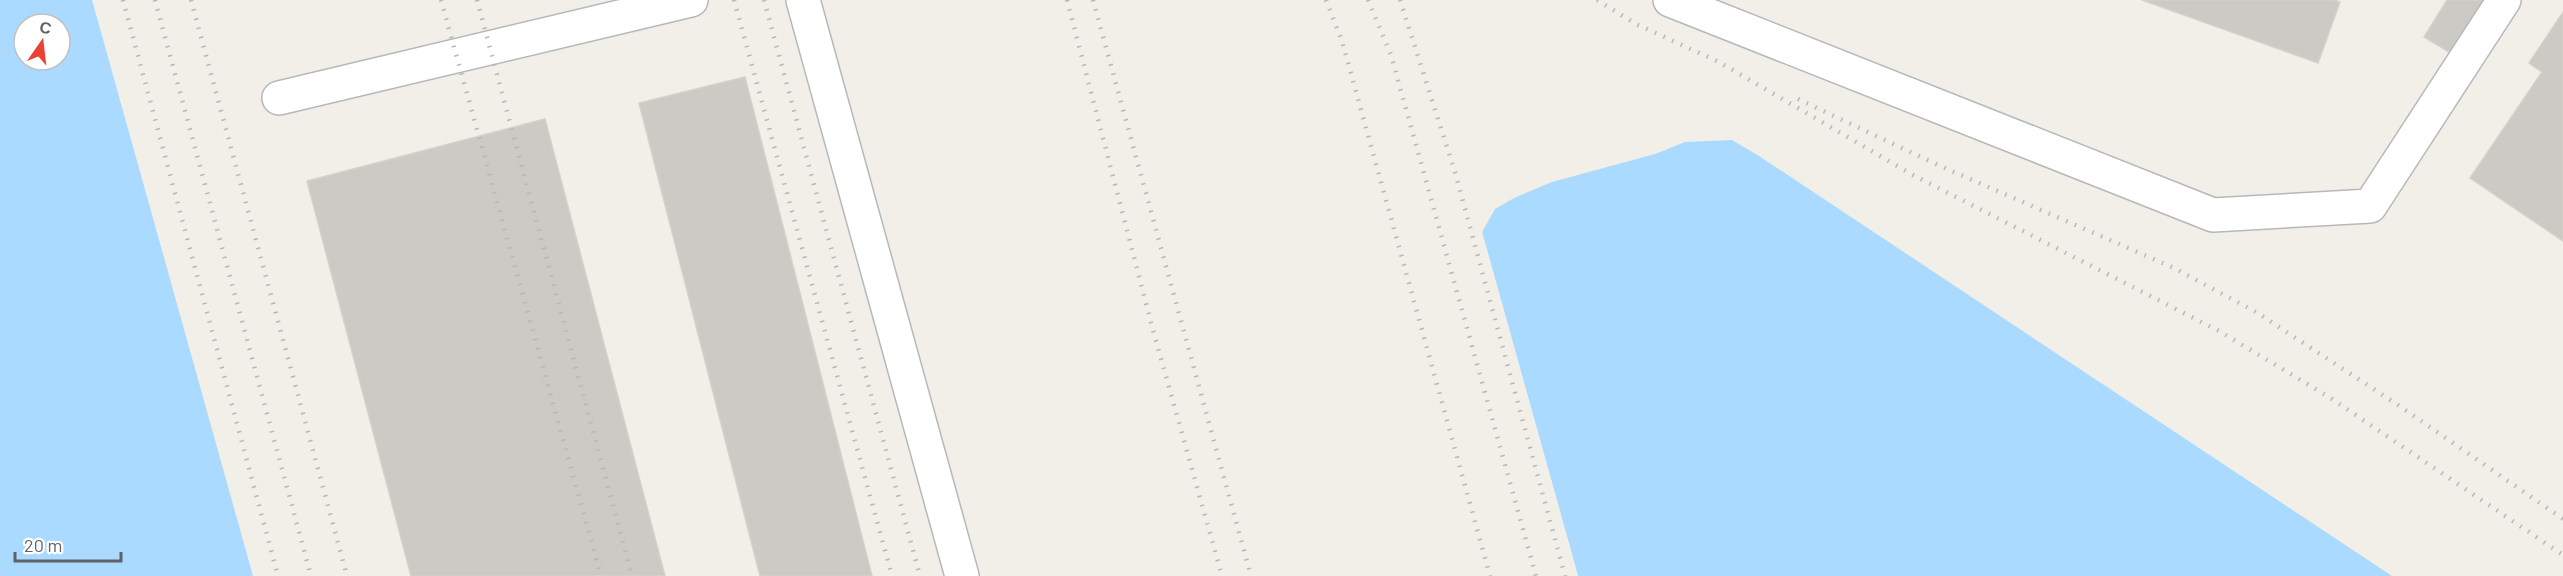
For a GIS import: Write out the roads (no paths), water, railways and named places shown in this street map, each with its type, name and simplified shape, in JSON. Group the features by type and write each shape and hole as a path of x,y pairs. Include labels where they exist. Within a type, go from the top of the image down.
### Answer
{"lane":[{"path":"279,98 691,0"},
{"path":"803,0 962,576"},
{"path":"1670,0 2213,215 2370,206 2504,0"}],"water":[{"path":"0,0 92,0 253,576 0,576"},
{"path":"1732,140 2392,576 1578,576 1482,232 1495,209 1514,198 1552,182 1655,154 1685,142"}],"railway":[{"path":"123,0 278,576"},
{"path":"155,0 311,576"},
{"path":"191,0 347,576"},
{"path":"441,0 601,576"},
{"path":"477,0 632,576"},
{"path":"734,0 892,576"},
{"path":"764,0 920,576"},
{"path":"1067,0 1153,330 1222,576"},
{"path":"1093,0 1251,576"},
{"path":"1326,0 1342,41 1490,576"},
{"path":"1368,0 1391,55 1536,576"},
{"path":"1400,0 1455,172 1565,576"},
{"path":"1597,0 1636,24 1719,62 1911,174 2219,331 2329,397 2563,555"},
{"path":"1798,99 1938,165 2174,268 2256,312 2401,407 2563,519"}]}
